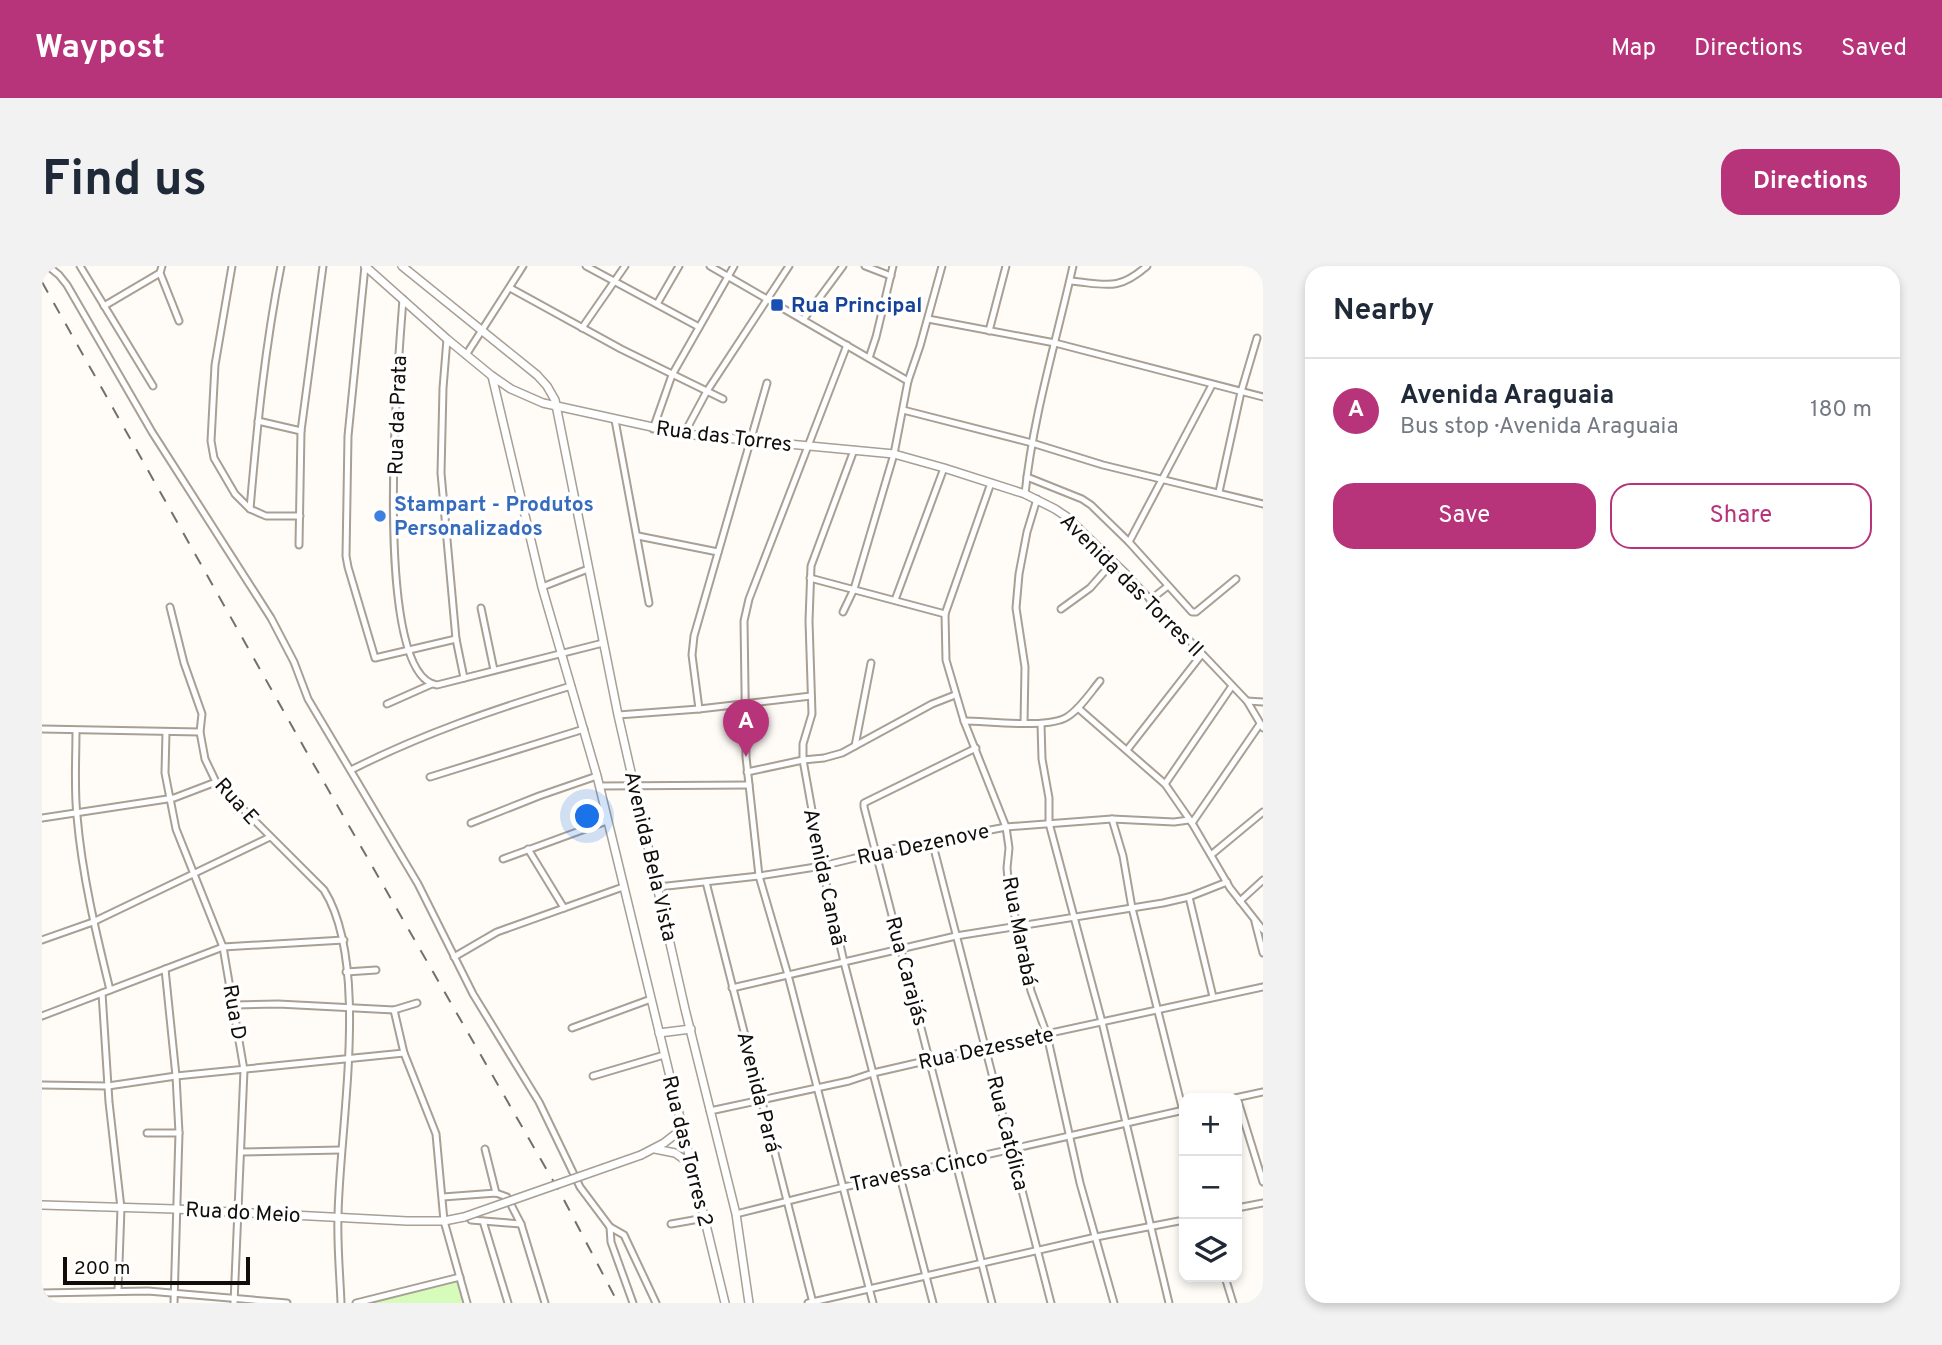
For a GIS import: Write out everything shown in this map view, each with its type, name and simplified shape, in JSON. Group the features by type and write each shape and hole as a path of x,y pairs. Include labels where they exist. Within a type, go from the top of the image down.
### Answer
{"street":[{"path":"48,266 57,272 67,285 152,432 253,585 295,662 308,699 418,884 454,957 539,1102 580,1187 610,1227 624,1235 656,1303"},
{"path":"232,266 215,365 211,441 219,469 235,494 250,509 266,516 300,516"},
{"path":"250,509 271,315 281,266"},
{"path":"299,545 301,431 323,266"},
{"path":"365,266 348,436 346,555 353,586 374,657 381,658 456,639"},
{"name":"Rua das Torres","path":"365,266 492,376 512,389 557,408 684,434 894,454"},
{"path":"402,266 547,386 553,394 557,408"},
{"path":"466,355 523,266"},
{"path":"586,266 699,327"},
{"path":"582,328 625,266"},
{"path":"657,304 679,266"},
{"path":"710,266 908,381"},
{"path":"653,429 672,375 734,266"},
{"path":"684,434 707,391 789,266"},
{"path":"803,320 843,266"},
{"path":"865,266 891,276"},
{"path":"869,358 893,266"},
{"path":"843,612 854,589 894,454 908,381 942,266"},
{"path":"989,331 1006,266"},
{"path":"1025,494 1032,443 1073,266"},
{"path":"1070,281 1118,285 1147,266"},
{"path":"83,267 153,386"},
{"path":"104,306 161,269 179,321"},
{"path":"510,288 672,375 723,399"},
{"name":"Rua da Prata","path":"403,299 396,406 394,560 407,650 419,673 435,684"},
{"path":"928,319 1055,343 1263,397"},
{"path":"1219,492 1256,338"},
{"path":"447,339 441,473 456,639 464,678"},
{"path":"847,345 749,599 744,621 745,704 747,772 759,876 788,975 873,1303"},
{"name":"Rua das Torres 2","path":"492,376 542,587 600,786 725,1303"},
{"path":"699,709 692,655 693,641 766,383"},
{"path":"1129,542 1212,385"},
{"name":"Avenida Bela Vista","path":"557,408 618,715 736,1214 750,1303"},
{"path":"903,410 1263,504"},
{"path":"615,420 649,603"},
{"path":"258,421 301,431"},
{"name":"Avenida Canaã","path":"854,450 824,537 811,566 812,722 803,744 803,760 822,866 844,961 933,1303"},
{"name":"Avenida das Torres II","path":"894,454 1025,494 1067,517 1128,576 1247,701 1262,726"},
{"path":"895,600 944,468"},
{"path":"1027,477 1082,499 1129,542 1190,611 1196,612 1236,579"},
{"name":"Rua Marabá","path":"991,483 945,614 944,648 964,721 1006,827 1009,848 1007,877 1031,991 1047,1035 1069,1137 1114,1303"},
{"path":"1024,723 1025,667 1016,608 1027,531 1037,499"},
{"path":"638,536 718,552"},
{"path":"1061,610 1090,588 1113,562"},
{"path":"542,587 588,569"},
{"path":"810,578 945,614"},
{"path":"1150,600 1168,586"},
{"name":"Rua E","path":"170,607 184,663 202,714 200,732 205,759 216,782 324,890 335,910 344,940 349,1007 338,1217 341,1303"},
{"path":"481,608 494,670"},
{"path":"387,704 435,684 603,643"},
{"path":"1127,750 1202,654"},
{"path":"855,746 871,663"},
{"path":"964,721 1041,724 1062,720 1078,708 1100,681"},
{"path":"351,770 400,745 483,713 571,686"},
{"path":"1165,784 1232,686"},
{"path":"747,772 824,758 855,746 932,704 955,695"},
{"path":"618,715 811,696"},
{"path":"1247,701 1263,702"},
{"path":"1078,708 1165,784 1227,882 1263,930"},
{"path":"1041,724 1049,823 1102,1022 1169,1303"},
{"path":"1190,821 1262,726"},
{"path":"42,729 200,732"},
{"path":"430,778 584,729"},
{"path":"76,731 76,813 93,922 110,990"},
{"name":"Rua D","path":"166,732 165,773 169,799 176,829 223,947 244,1070 234,1300"},
{"name":"Rua Carajás","path":"975,748 864,803 865,816 992,1303"},
{"path":"471,824 597,776"},
{"path":"42,818 169,799 216,782"},
{"path":"600,786 749,785"},
{"path":"1212,855 1263,812"},
{"path":"1112,819 1179,1093"},
{"name":"Rua Dezenove","path":"658,887 822,866 1006,827 1112,819 1190,821"},
{"path":"503,859 607,821"},
{"path":"42,940 93,922 270,837"},
{"name":"Rua Católica","path":"932,841 1051,1303"},
{"path":"528,849 564,908"},
{"path":"1240,901 1263,880"},
{"name":"Avenida Pará","path":"706,882 788,1201 811,1303"},
{"path":"732,988 956,936 1189,897 1227,882"},
{"path":"454,957 497,932 623,887"},
{"path":"1189,897 1213,997"},
{"path":"1255,922 1263,953"},
{"path":"42,1016 223,947 344,940"},
{"path":"165,969 179,1133 174,1303"},
{"path":"346,972 376,970"},
{"name":"Rua Dezessete","path":"710,1111 849,1081 930,1059 1263,987"},
{"path":"102,993 108,1086 121,1208 118,1291"},
{"path":"572,1028 651,999"},
{"path":"234,1005 278,1004 394,1010 417,1003"},
{"path":"394,1010 404,1053 436,1134 444,1221 467,1303"},
{"path":"659,1033 691,1029"},
{"path":"42,1085 108,1086 176,1076 404,1053"},
{"path":"593,1076 664,1055"},
{"path":"1242,1097 1263,1092"},
{"name":"Travessa Cinco","path":"736,1214 899,1174 1179,1113"},
{"path":"1242,1117 1263,1182"},
{"name":"Rua do Meio","path":"42,1205 444,1221 467,1219 655,1149 682,1129"},
{"path":"147,1133 179,1133"},
{"path":"485,1149 496,1193"},
{"path":"655,1149 676,1153 692,1165"},
{"path":"241,1152 341,1150"},
{"path":"443,1197 496,1193 507,1197 521,1223 545,1303"},
{"path":"1242,1208 1263,1203"},
{"path":"671,1224 705,1218"},
{"path":"467,1219 521,1223"},
{"path":"483,1221 508,1303"},
{"path":"811,1303 1096,1237 1179,1221"},
{"path":"610,1227 611,1242 633,1303"},
{"path":"356,1303 460,1277"},
{"path":"1227,1282 1233,1303"},
{"path":"42,1293 175,1292 234,1300 286,1303"}],"green space":[{"path":"457,1281 463,1303 368,1303"}],"railway":[{"path":"42,282 306,751 563,1198 618,1303"}],"place":[{"name":"Rua Principal","path":"777,305"},
{"name":"Stampart - Produtos Personalizados","path":"380,516"},
{"name":"Avenida Araguaia","path":"746,757"}]}
